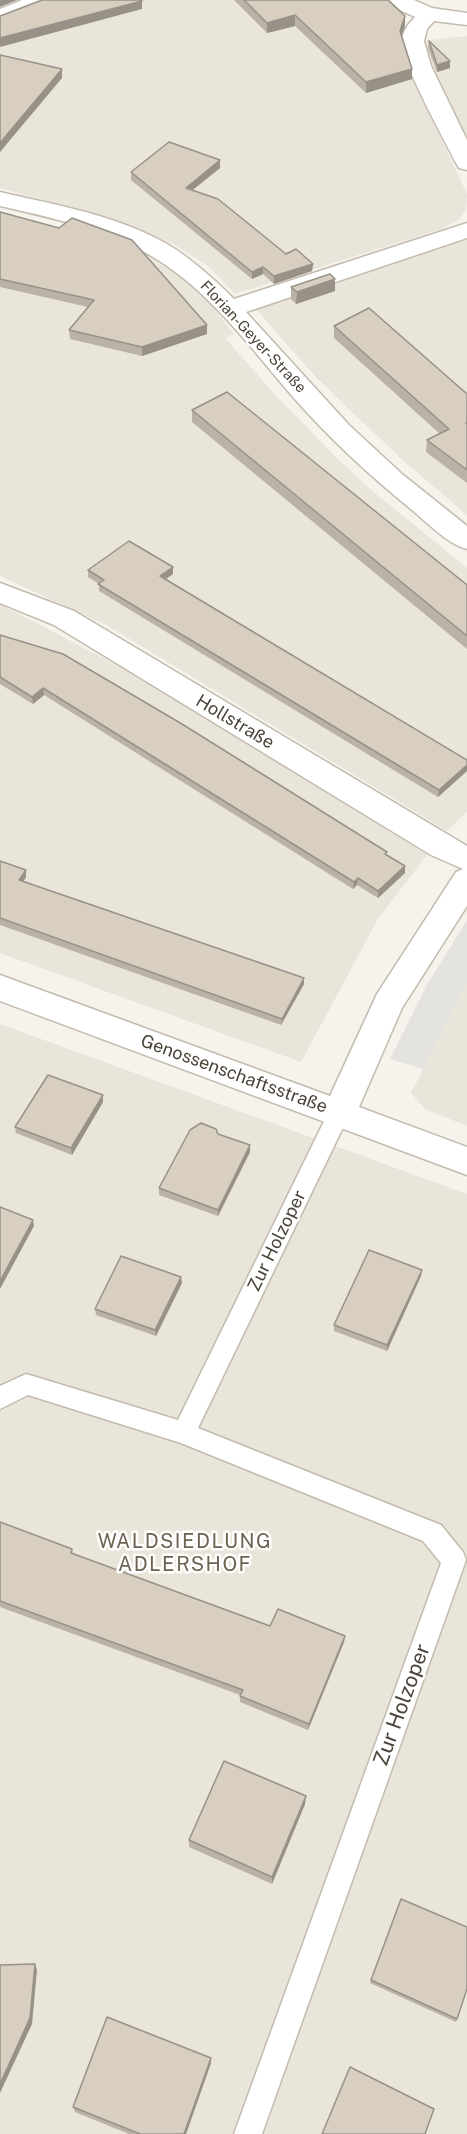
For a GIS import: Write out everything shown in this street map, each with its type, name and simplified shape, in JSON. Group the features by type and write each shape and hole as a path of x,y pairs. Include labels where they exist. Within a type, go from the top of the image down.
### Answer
{"street":[{"path":"0,17 40,0"},
{"path":"400,0 406,5 429,14 467,19"},
{"path":"429,14 417,28 413,41 420,66 467,163"},
{"name":"Florian-Geyer-Straße","path":"0,199 106,225 158,249 196,276 230,309 324,415 404,492 467,540"},
{"path":"230,309 467,230"},
{"name":"Hollstraße","path":"0,592 64,618 442,847 467,859"},
{"path":"339,1113 388,1003 467,880"},
{"name":"Genossenschaftsstraße","path":"0,988 467,1161"}],"lane":[{"name":"Zur Holzoper","path":"184,1433 339,1113"},
{"name":"Zur Holzoper","path":"0,1398 26,1384 184,1433 432,1533 454,1560 248,2134"}],"shaded area":[{"path":"99,0 377,0 393,16 414,79 467,194 466,210 458,220 441,229 235,294 208,266 173,244 131,225 0,188 0,36"},
{"path":"467,36 467,150 431,77 423,41"},
{"path":"0,213 134,248 178,275 212,306 234,334 225,338 279,399 338,459 369,488 467,568 467,811 447,831 108,626 0,576"},
{"path":"467,238 467,515 356,416 313,374 255,308"},
{"path":"0,604 141,678 427,855 378,919 301,1062 0,953"},
{"path":"467,920 467,983 423,1069 390,1059 428,983"},
{"path":"467,983 467,1126 425,1109 411,1093"},
{"name":"WALDSIEDLUNG ADLERSHOF","path":"0,1024 467,1194 467,2134 0,2134"}],"building":[{"path":"42,0 142,1 0,38 0,16"},
{"path":"244,0 388,0 405,16 400,31 412,69 366,82 295,15 267,23"},
{"path":"429,41 450,61 437,65"},
{"path":"0,55 62,69 0,143"},
{"path":"169,142 220,160 186,188 218,199 286,254 296,249 313,264 274,276 263,267 252,272 131,172"},
{"path":"0,212 59,228 72,218 132,240 207,325 142,347 69,330 94,300 0,279"},
{"path":"330,274 335,279 297,292 291,287"},
{"path":"369,308 467,394 467,470 427,440 449,429 334,326"},
{"path":"227,392 467,585 467,636 192,410"},
{"path":"129,541 173,567 160,576 467,760 467,765 439,790 98,584 104,580 88,570"},
{"path":"0,635 63,654 182,724 387,852 385,854 405,866 378,891 358,878 354,882 43,688 32,697 0,677"},
{"path":"0,861 26,870 19,880 304,978 282,1019 0,918"},
{"path":"48,1075 103,1095 71,1148 15,1127"},
{"path":"201,1123 216,1129 218,1134 250,1145 218,1210 159,1188 190,1130"},
{"path":"0,1207 33,1220 0,1281"},
{"path":"369,1250 422,1270 387,1345 334,1325"},
{"path":"121,1256 181,1277 155,1330 95,1309"},
{"path":"0,1522 72,1549 71,1553 270,1626 278,1609 345,1636 309,1724 240,1696 243,1690 0,1601"},
{"path":"224,1761 306,1796 272,1877 189,1840"},
{"path":"401,1899 467,1927 467,1989 457,2019 371,1980"},
{"path":"35,1964 30,2018 0,2084 0,1965"},
{"path":"107,2017 211,2058 184,2134 140,2134 73,2107"},
{"path":"350,2067 434,2109 425,2134 322,2134"}],"district":[{"name":"WALDSIEDLUNG ADLERSHOF","path":"185,1554"}]}
